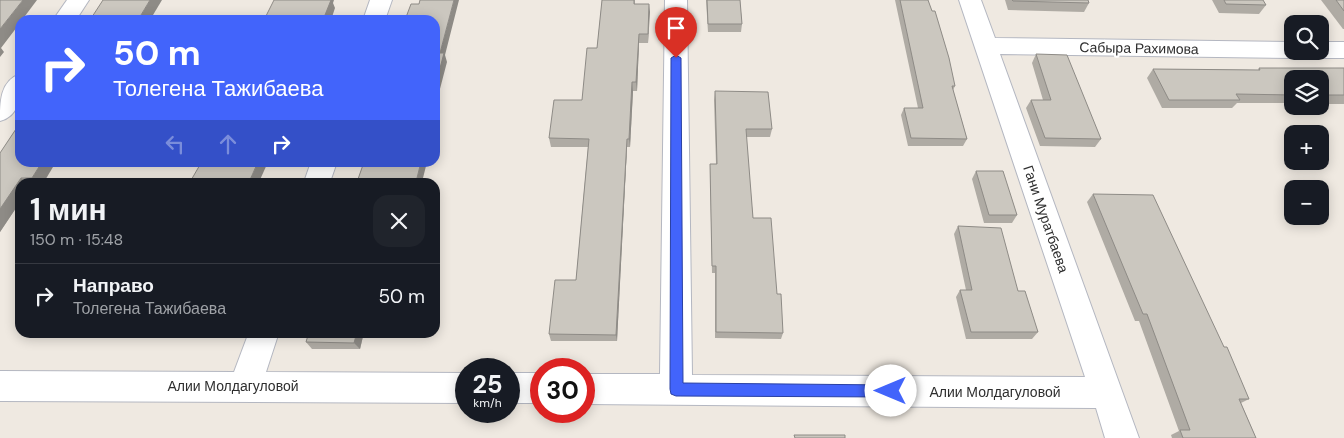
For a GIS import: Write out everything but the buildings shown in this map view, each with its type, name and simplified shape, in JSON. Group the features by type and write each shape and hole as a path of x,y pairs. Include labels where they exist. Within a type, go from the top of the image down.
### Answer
{"street":[{"path":"68,15 78,0"},
{"path":"376,15 381,0"},
{"path":"676,0 676,389"},
{"name":"Гани Муратбаева","path":"970,0 1122,438"},
{"name":"Сабыра Рахимова","path":"986,46 1284,50"},
{"path":"1329,50 1344,50"},
{"path":"0,112 15,90"},
{"path":"246,386 262,338"},
{"name":"Алии Молдагуловой","path":"0,386 455,388"},
{"name":"Алии Молдагуловой","path":"595,388 1106,393"}],"route":[{"path":"676,58 676,389 891,391"}]}
